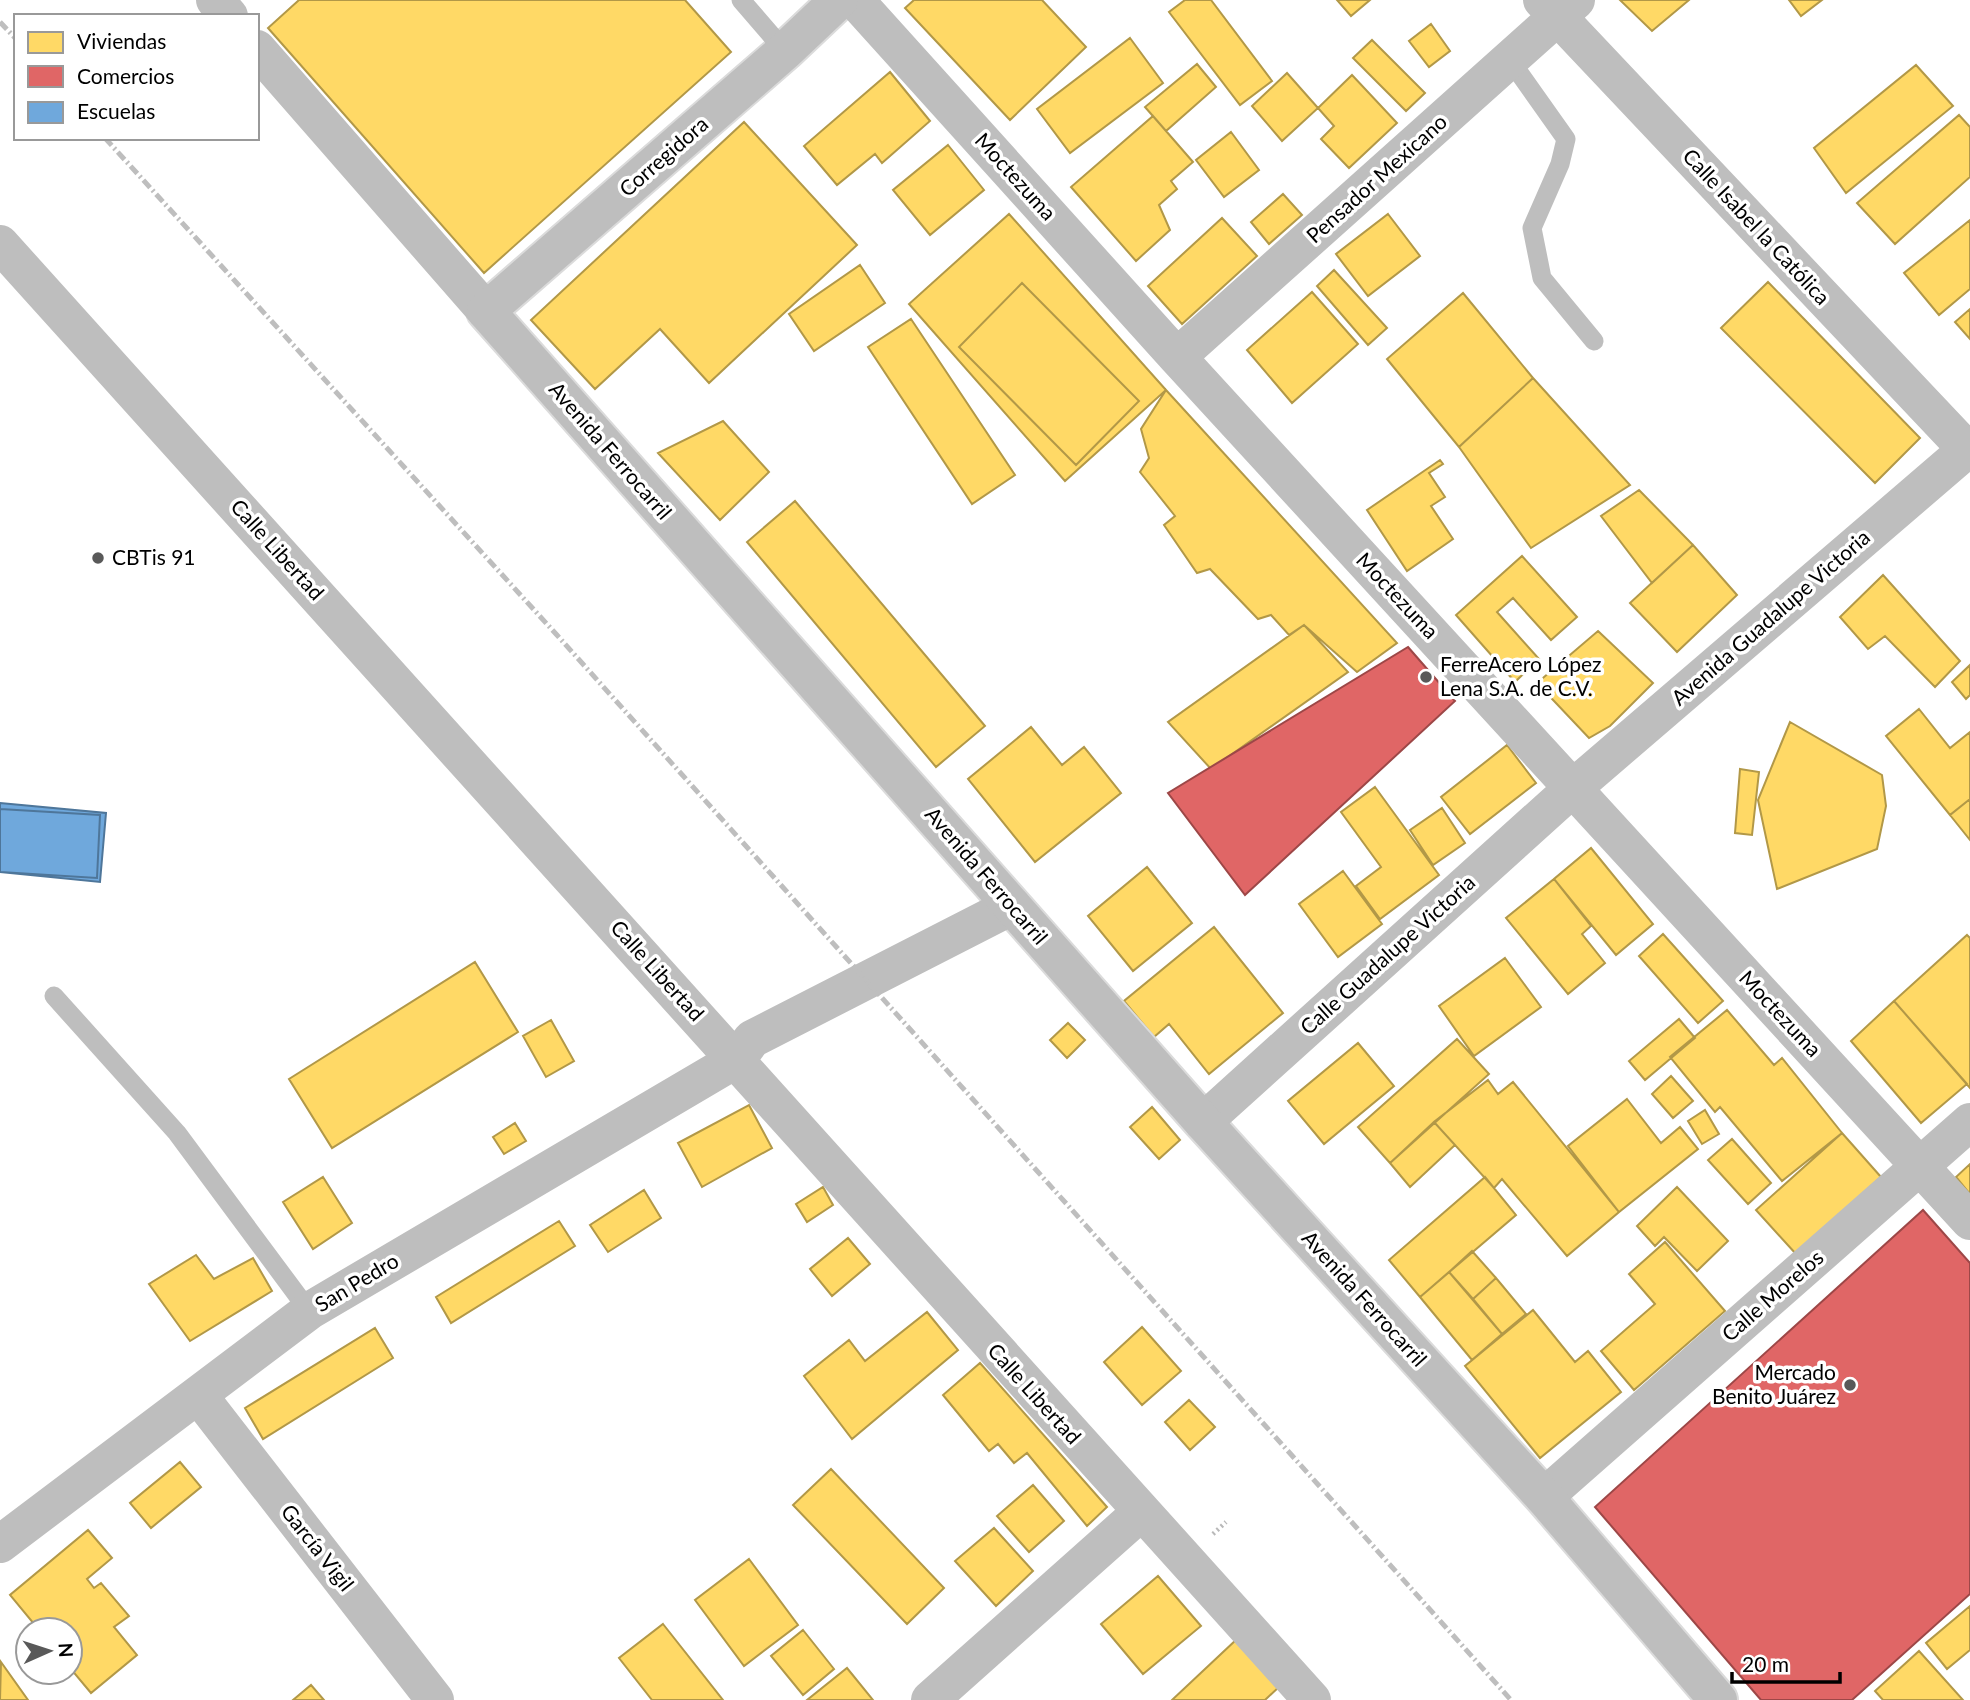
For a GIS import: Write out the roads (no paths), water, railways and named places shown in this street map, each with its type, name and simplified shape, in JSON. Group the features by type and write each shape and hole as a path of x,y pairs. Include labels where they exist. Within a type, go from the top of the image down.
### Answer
{"street":[{"path":"215,0 227,14"},
{"name":"Corregidora","path":"486,311 785,51 839,0"},
{"name":"Moctezuma","path":"855,0 1177,357 1970,1221"},
{"name":"Pensador Mexicano","path":"1177,357 1510,60 1559,6"},
{"name":"Calle Isabel la Católica","path":"1559,6 1969,450"},
{"name":"Avenida Ferrocarril","path":"259,50 1203,1122 1544,1497 1718,1700"},
{"name":"Calle Libertad","path":"0,244 737,1059 1140,1513 1312,1700"},
{"name":"Avenida Guadalupe Victoria","path":"1573,788 1969,450"},
{"name":"Calle Guadalupe Victoria","path":"1203,1122 1573,788"},
{"name":"San Pedro","path":"0,1544 309,1311 737,1059 752,1039 1012,906"},
{"name":"Calle Morelos","path":"1544,1497 1970,1122"},
{"name":"García Vigil","path":"199,1396 435,1700"},
{"path":"930,1700 1140,1513"}],"lane":[{"path":"741,0 785,51"},
{"path":"1510,60 1566,139 1560,164 1532,228 1542,278 1594,341"},
{"path":"54,996 177,1133 309,1311"}],"railway":[{"path":"0,22 14,37"},
{"path":"107,140 556,634 1511,1700"}],"place":[{"name":"CBTis 91","path":"98,558"},
{"name":"FerreAcero López Lena S.A. de C.V.","path":"1426,677"},
{"name":"Mercado Benito Juárez","path":"1850,1385"}]}
